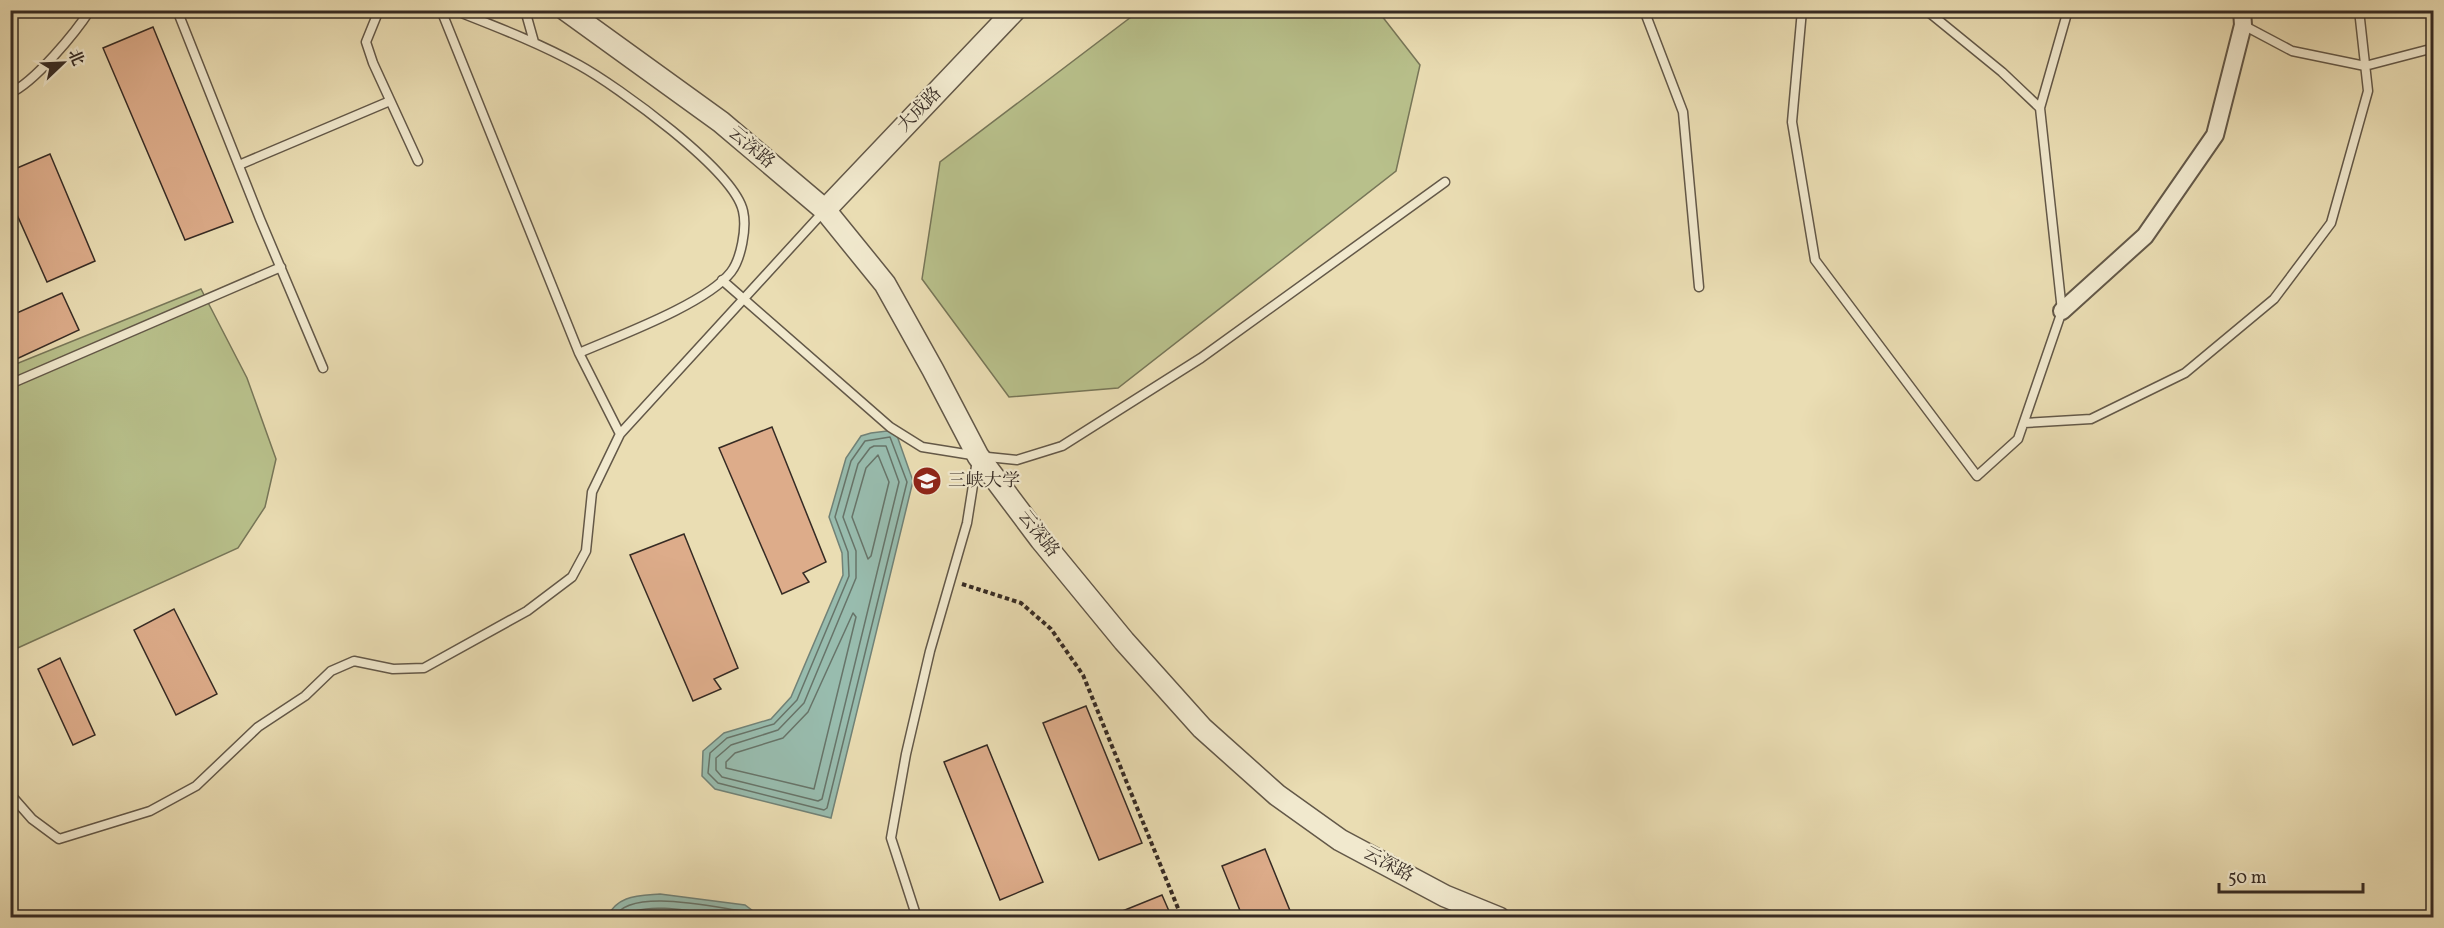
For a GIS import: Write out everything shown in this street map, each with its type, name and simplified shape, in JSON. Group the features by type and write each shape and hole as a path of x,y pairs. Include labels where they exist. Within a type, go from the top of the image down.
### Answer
{"street":[{"name":"云深路","path":"566,10 720,122 825,210 885,284 978,456 1041,540 1202,728 1277,795 1340,840 1445,896 1499,918"},
{"name":"大成路","path":"825,210 1015,10"},
{"path":"2062,311 2145,236 2215,135 2243,18"}],"lane":[{"path":"10,93 33,76 80,27 90,10"},
{"path":"177,10 323,368"},
{"path":"380,10 366,42 373,63 418,161"},
{"path":"441,10 579,353 620,434"},
{"path":"454,10 534,42 581,67 667,124 736,195 743,211 745,235 731,271 722,280 684,306 579,353"},
{"path":"525,10 534,42"},
{"path":"1644,10 1683,112 1699,287"},
{"path":"1802,10 1792,122 1815,260 1977,476 2018,439 2062,311 2040,108 2068,10"},
{"path":"1926,10 2002,72 2040,108"},
{"path":"2024,423 2091,419 2185,373 2274,299 2331,223 2368,92 2359,10"},
{"path":"2243,18 2292,51 2365,66 2433,48"},
{"path":"239,165 390,101"},
{"path":"722,280 895,430 922,447 1017,460 1062,446 1201,358 1445,182"},
{"path":"10,794 32,819 59,839 150,811 196,786 258,728 305,696 331,671 354,662 393,669 424,668 527,611 572,577 586,551 592,492 620,434 825,210"},
{"path":"10,384 281,267"},
{"path":"917,918 891,838 909,742 930,651 967,522 978,456"}],"path":[{"path":"950,580 1021,603 1051,629 1083,675 1182,918"}],"green space":[{"path":"1139,11 1378,11 1420,65 1396,171 1118,388 1009,397 922,279 940,162"},
{"path":"201,289 247,378 276,459 265,507 238,548 11,651 11,366"}],"water":[{"path":"895,430 913,481 831,818 715,789 702,776 703,751 724,733 771,719 791,697 843,575 842,553 829,517 846,458 861,436"},
{"path":"660,894 745,905 761,917 607,917 617,904 629,898"}],"building":[{"path":"153,27 233,222 185,240 103,48"},
{"path":"50,154 95,261 47,282 10,199 10,171"},
{"path":"62,293 79,330 10,362 10,316"},
{"path":"772,427 826,562 803,573 809,582 782,594 719,448"},
{"path":"684,534 738,668 714,679 721,689 693,701 630,555"},
{"path":"174,609 217,694 176,715 134,630"},
{"path":"60,658 95,735 73,745 38,669"},
{"path":"1086,706 1142,843 1099,860 1043,723"},
{"path":"987,745 1043,882 1000,900 944,762"},
{"path":"1265,849 1293,918 1243,918 1222,866"},
{"path":"1162,895 1172,918 1122,918 1120,912"}],"place":[{"name":"三峡大学","path":"927,481"}]}
